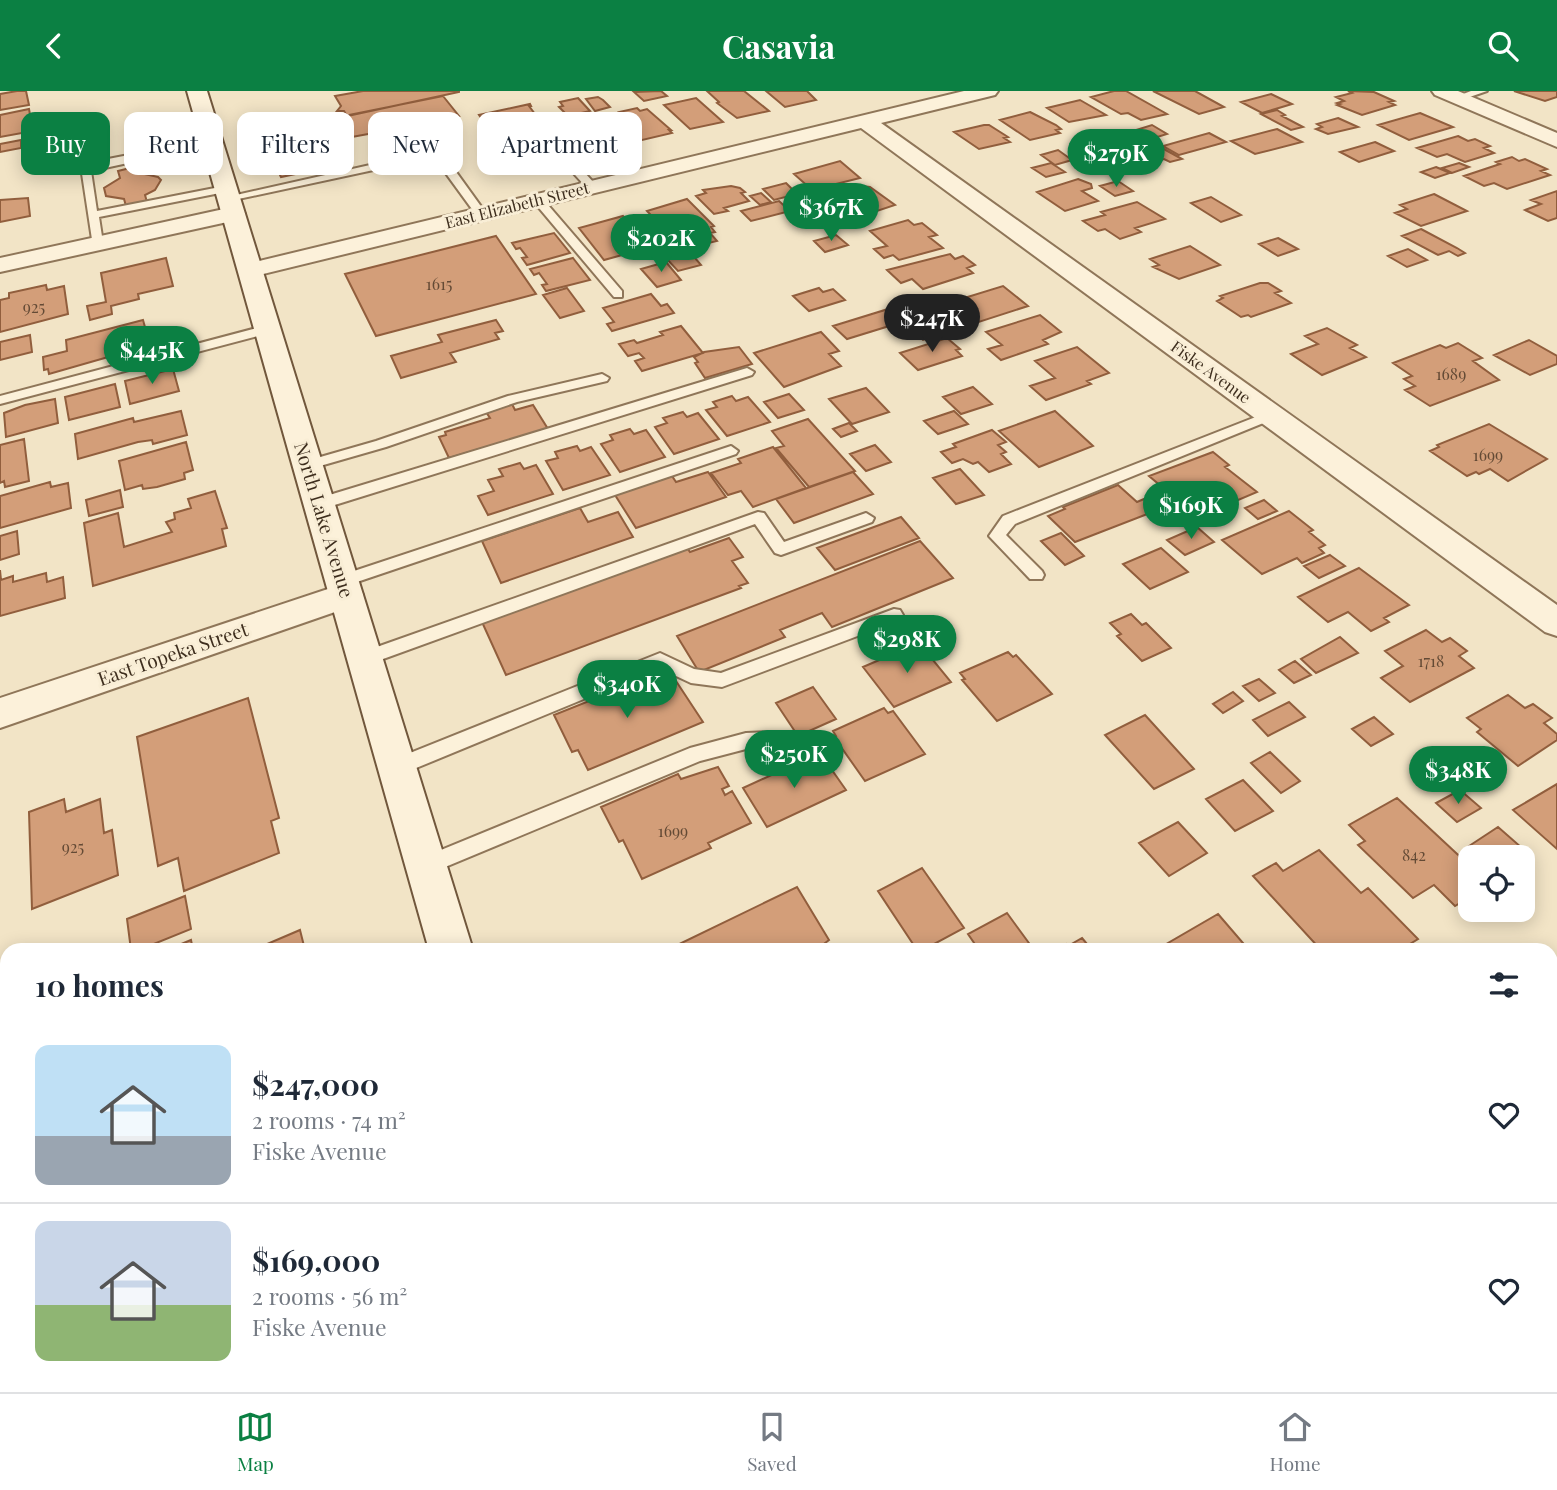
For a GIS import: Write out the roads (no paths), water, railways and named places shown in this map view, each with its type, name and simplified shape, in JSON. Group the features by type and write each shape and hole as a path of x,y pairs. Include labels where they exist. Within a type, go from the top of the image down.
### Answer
{"street":[{"name":"North Lake Avenue","path":"197,91 203,112"},
{"name":"East Elizabeth Street","path":"251,270 988,91"},
{"path":"1450,95 1557,141"},
{"name":"Fiske Avenue","path":"866,121 1557,622"},
{"name":"North Lake Avenue","path":"221,175 449,943"},
{"path":"0,265 97,243 229,200"},
{"name":"East Topeka Street","path":"0,713 344,588"}],"lane":[{"path":"1450,95 1482,91"},
{"path":"93,215 229,200 437,153 481,213"},
{"path":"97,243 85,169 124,159"},
{"path":"581,175 591,186"},
{"path":"538,200 618,294"},
{"path":"0,400 268,329"},
{"path":"319,504 747,372"},
{"path":"308,465 381,445 513,399 602,378"},
{"path":"1036,575 997,536 1009,520 1271,415"},
{"path":"344,588 731,451"},
{"path":"366,658 758,517 781,549 866,518"},
{"path":"397,767 660,660 691,676 722,680 894,615"},
{"path":"426,866 697,754 746,741 774,740"}]}
